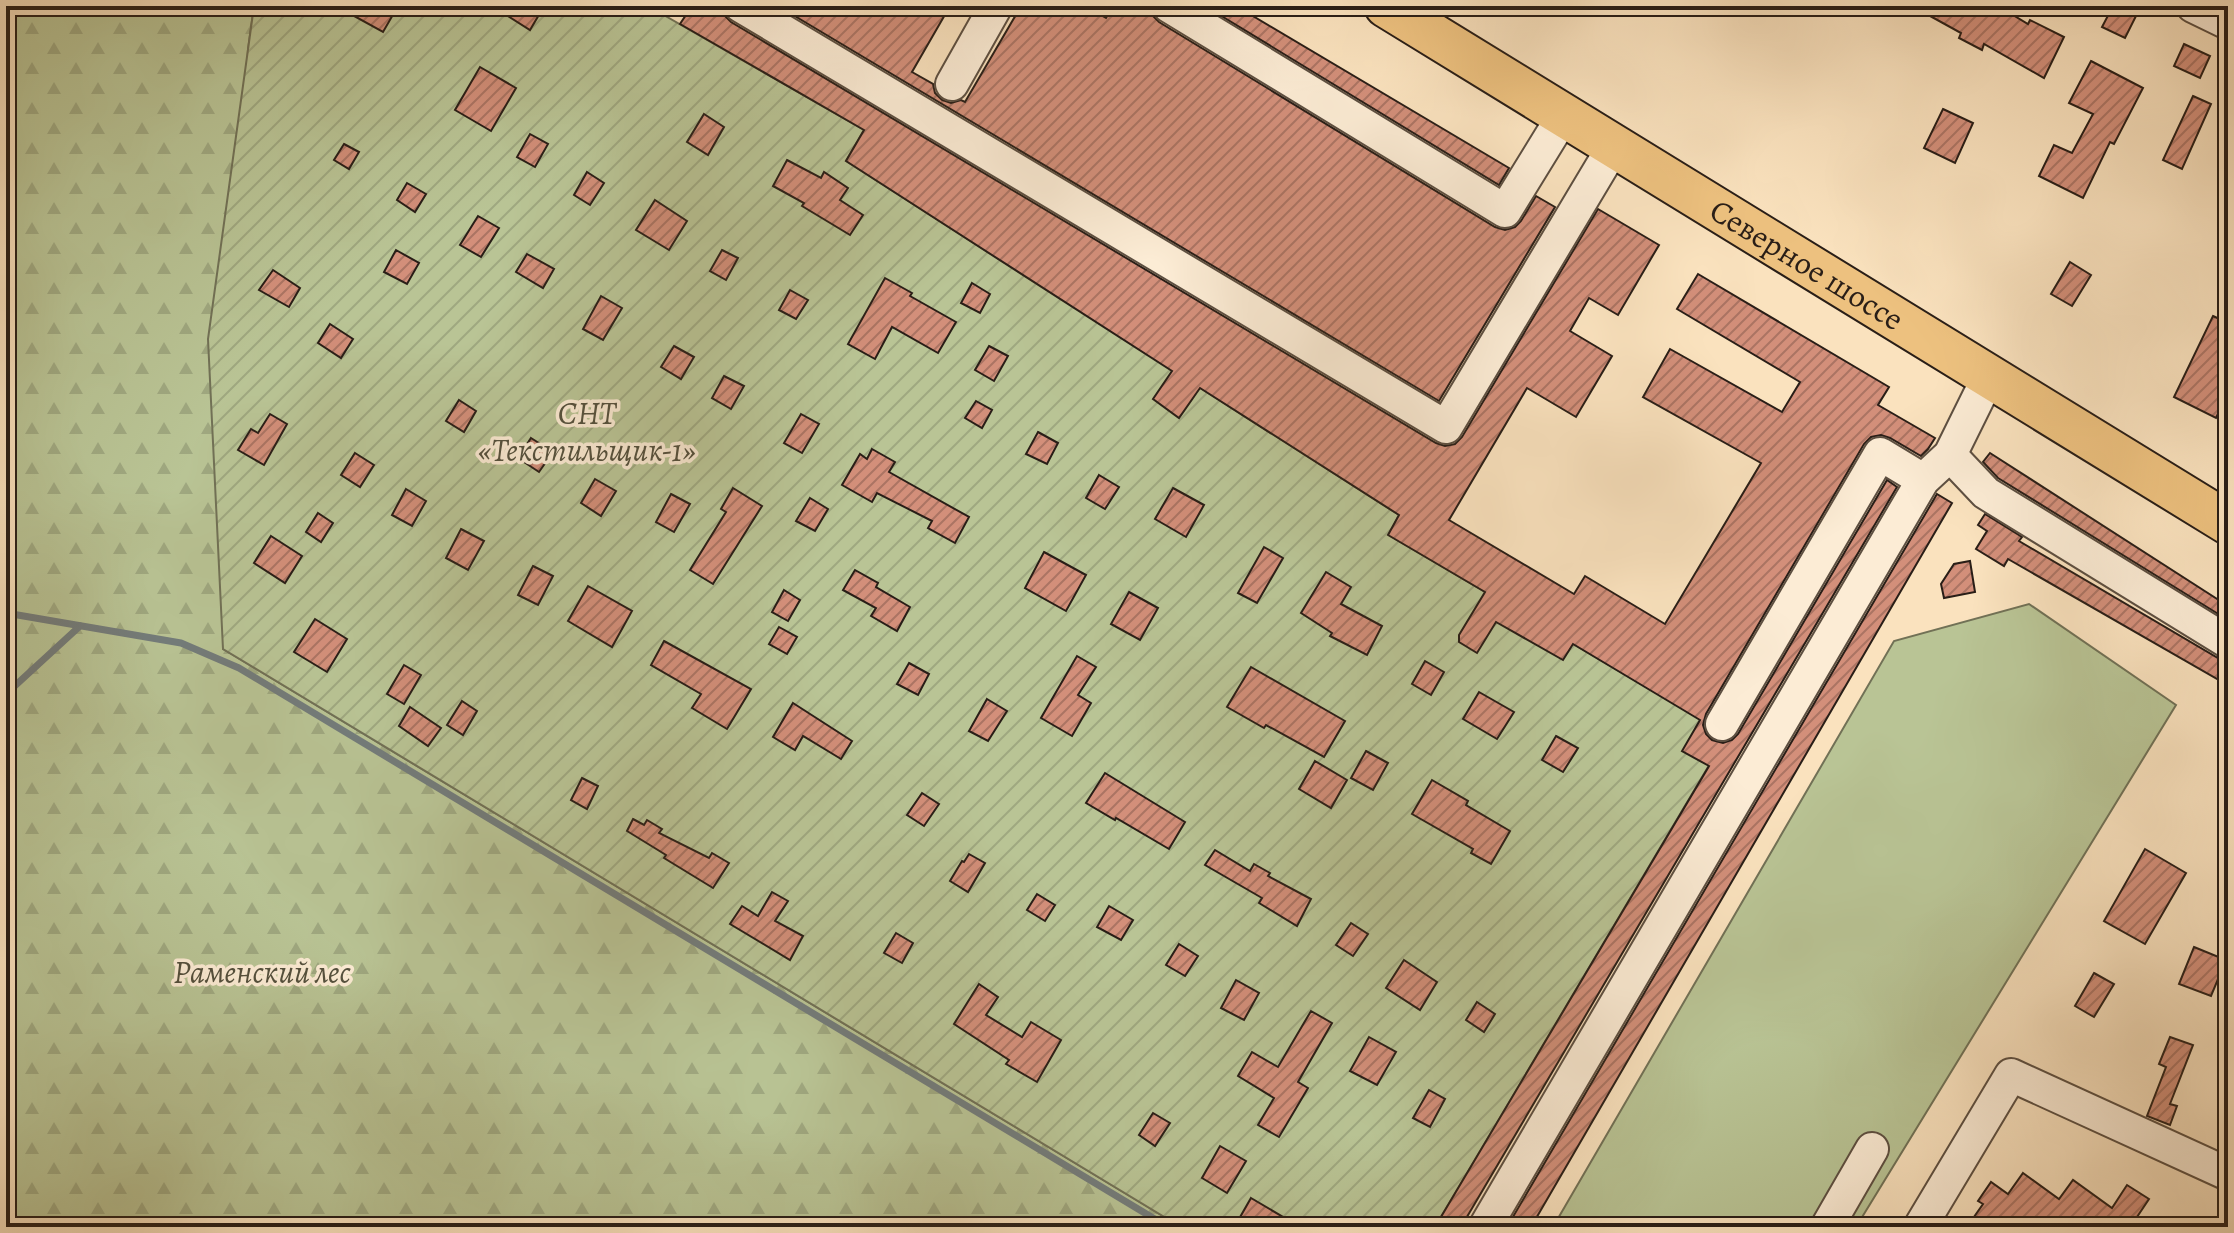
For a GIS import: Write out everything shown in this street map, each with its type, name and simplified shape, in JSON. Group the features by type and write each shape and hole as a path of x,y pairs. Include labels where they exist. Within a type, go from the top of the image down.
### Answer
{"main road":[{"name":"Северное шоссе","path":"1386,6 2228,523"}],"street":[{"path":"741,6 1446,427 1614,146"},
{"path":"952,84 996,6"},
{"path":"1169,6 1505,211 1564,115"},
{"path":"2193,6 2228,23"},
{"path":"1485,1227 1923,480 1950,455 1989,376"},
{"path":"1722,724 1880,454 1923,480"},
{"path":"1950,455 1986,493 2228,642"},
{"path":"1920,1227 2011,1075 2228,1174"},
{"path":"1827,1227 1872,1149"}],"green space":[{"name":"Раменский лес","path":"6,6 254,6 248,49 223,649 1181,1227 6,1227"},
{"name":"СНТ «Текстильщик-1»","path":"254,6 648,6 864,130 846,161 1399,515 1389,535 1727,735 1435,1227 1181,1227 223,649 208,339"},
{"path":"2029,604 2176,705 1856,1227 1553,1227 1894,641"}],"building":[{"path":"336,6 398,6 383,32"},
{"path":"492,6 530,6 540,13 530,30"},
{"path":"692,6 722,6 731,22 1445,446 1455,444 1462,437 1598,209 1659,245 1618,315 1589,298 1570,331 1612,356 1576,417 1527,388 1449,520 1574,594 1585,576 1665,624 1761,463 1643,397 1670,349 1782,412 1800,382 1677,309 1698,274 1889,387 1878,405 1935,438 1921,456 1881,435 1871,437 1864,444 1706,714 1703,725 1712,740 1723,743 1738,734 1887,480 1897,487 1461,1227 1435,1227 1709,766 1682,751 1700,720 1573,644 1563,660 1496,622 1477,653 1459,642 1459,635 1485,592 1388,535 1399,515 1200,388 1179,418 1153,399 1172,371 846,161 864,130 680,24"},
{"path":"778,6 950,6 912,72 933,84 935,93 951,103 965,102 1021,6 1085,6 1106,18 1113,6 1150,6 1159,22 1495,227 1505,230 1515,227 1536,196 1555,207 1439,401"},
{"path":"1205,6 1236,6 1509,168 1499,185"},
{"path":"1912,6 1998,6 2028,24 2030,20 2064,37 2044,78 1984,44 1982,50 1959,38 1961,33"},
{"path":"2113,6 2141,6 2125,38 2102,27"},
{"path":"2184,44 2210,56 2200,78 2174,66"},
{"path":"2091,61 2143,88 2114,144 2110,142 2083,198 2039,176 2054,145 2072,153 2093,114 2069,103"},
{"path":"480,67 516,88 491,131 455,110"},
{"path":"2193,96 2211,104 2182,169 2163,160"},
{"path":"1943,109 1973,123 1955,163 1924,148"},
{"path":"704,114 724,127 708,155 687,142"},
{"path":"530,134 548,144 535,167 517,157"},
{"path":"344,144 359,152 349,169 334,160"},
{"path":"787,160 821,178 824,172 848,188 840,200 863,215 850,235 773,186"},
{"path":"587,172 604,183 590,205 574,195"},
{"path":"407,183 426,194 415,212 397,200"},
{"path":"655,200 687,221 669,250 636,230"},
{"path":"478,216 499,228 481,257 460,245"},
{"path":"396,250 419,263 407,284 384,272"},
{"path":"722,250 738,258 726,280 710,271"},
{"path":"527,254 554,269 543,288 516,272"},
{"path":"2070,262 2091,275 2072,306 2051,294"},
{"path":"273,270 300,288 289,307 259,290"},
{"path":"885,278 956,322 938,353 892,327 875,359 848,344"},
{"path":"972,283 990,294 980,313 961,303"},
{"path":"790,290 808,300 796,319 779,310"},
{"path":"601,296 622,308 603,340 583,329"},
{"path":"2213,316 2228,323 2228,393 2216,418 2174,397"},
{"path":"330,324 353,339 341,358 318,343"},
{"path":"674,346 694,357 681,379 661,367"},
{"path":"989,346 1008,356 994,381 975,370"},
{"path":"724,376 744,386 731,409 712,398"},
{"path":"459,400 476,411 464,432 446,421"},
{"path":"976,401 992,410 982,428 965,418"},
{"path":"270,414 287,424 264,465 238,450 251,429 258,433"},
{"path":"801,414 819,424 802,453 784,443"},
{"path":"1038,432 1058,443 1047,464 1026,454"},
{"path":"531,438 553,452 539,472 518,458"},
{"path":"872,449 895,462 889,472 969,517 955,543 928,528 932,521 877,493 872,502 842,485 860,454 867,459"},
{"path":"355,453 374,465 360,487 341,475"},
{"path":"1990,453 2228,606 2228,620 1998,478 1983,462"},
{"path":"1099,475 1119,487 1105,509 1086,498"},
{"path":"595,479 616,491 601,516 581,503"},
{"path":"733,488 762,506 713,584 690,570 726,512 721,509"},
{"path":"1173,488 1204,505 1186,537 1155,519"},
{"path":"406,489 426,501 412,526 392,515"},
{"path":"671,494 690,504 674,532 656,522"},
{"path":"1937,494 1952,503 1531,1227 1507,1227"},
{"path":"810,498 828,509 815,531 796,521"},
{"path":"318,513 333,523 321,542 306,532"},
{"path":"1985,514 2022,537 2019,541 2228,661 2219,680 2008,559 2004,566 1976,549 1987,531 1978,525"},
{"path":"461,529 484,541 468,570 446,558"},
{"path":"271,536 302,556 285,583 254,563"},
{"path":"1264,547 1283,558 1257,603 1238,593"},
{"path":"1044,552 1086,575 1066,611 1025,588"},
{"path":"1970,561 1975,592 1944,598 1941,584 1954,564"},
{"path":"533,566 553,576 538,605 518,595"},
{"path":"855,570 910,607 897,631 871,616 876,608 843,590"},
{"path":"1326,572 1351,587 1341,604 1382,626 1367,655 1330,636 1332,633 1301,613"},
{"path":"588,586 632,611 612,647 568,621"},
{"path":"784,590 800,600 788,621 772,612"},
{"path":"1129,592 1158,608 1140,640 1111,624"},
{"path":"315,619 347,639 327,672 294,652"},
{"path":"779,627 797,637 787,654 769,644"},
{"path":"664,641 751,689 727,729 692,708 701,694 651,665"},
{"path":"1077,656 1096,667 1078,695 1091,703 1072,736 1041,718"},
{"path":"1425,661 1444,672 1431,695 1412,684"},
{"path":"909,663 929,674 918,695 897,684"},
{"path":"404,665 421,675 404,704 387,694"},
{"path":"1251,667 1345,721 1324,757 1227,707"},
{"path":"1479,692 1514,712 1497,739 1463,719"},
{"path":"987,699 1007,711 988,741 969,731"},
{"path":"462,701 477,711 463,735 447,725"},
{"path":"793,703 852,741 841,759 803,736 795,750 773,737"},
{"path":"410,707 441,728 428,746 399,726"},
{"path":"1556,736 1578,748 1563,772 1542,760"},
{"path":"1366,751 1388,763 1373,790 1351,778"},
{"path":"1315,761 1347,780 1331,808 1299,789"},
{"path":"1105,773 1185,822 1169,849 1086,803"},
{"path":"582,778 598,786 587,809 571,800"},
{"path":"1432,780 1510,831 1491,864 1471,853 1473,849 1412,814"},
{"path":"922,793 939,804 924,826 907,815"},
{"path":"633,819 644,825 647,820 662,829 659,833 709,858 712,853 729,863 713,888 627,831"},
{"path":"2145,849 2186,873 2145,944 2104,921"},
{"path":"1215,850 1250,871 1254,864 1270,873 1268,876 1311,899 1297,926 1259,903 1262,898 1205,865"},
{"path":"969,854 985,863 968,892 950,881"},
{"path":"772,892 788,901 775,921 803,936 790,960 730,924 742,906 758,916"},
{"path":"1037,894 1055,905 1045,921 1027,910"},
{"path":"1109,906 1133,920 1121,940 1097,927"},
{"path":"1351,923 1368,934 1353,956 1336,945"},
{"path":"896,933 913,943 902,963 884,953"},
{"path":"1179,944 1198,956 1185,976 1166,965"},
{"path":"2194,947 2226,960 2211,996 2179,984"},
{"path":"1404,960 1437,982 1420,1010 1386,988"},
{"path":"2094,973 2114,984 2094,1017 2075,1006"},
{"path":"1236,980 1259,993 1244,1020 1221,1008"},
{"path":"979,984 998,997 986,1015 1022,1037 1031,1022 1061,1040 1037,1082 1006,1064 1009,1060 954,1024"},
{"path":"1477,1002 1495,1014 1484,1032 1466,1020"},
{"path":"1311,1011 1332,1023 1298,1082 1308,1088 1279,1137 1258,1125 1274,1098 1238,1076 1252,1052 1278,1067"},
{"path":"1369,1037 1396,1052 1377,1085 1350,1071"},
{"path":"2170,1037 2193,1045 2170,1104 2177,1106 2170,1125 2147,1116 2166,1067 2159,1064"},
{"path":"1429,1090 1445,1099 1430,1127 1413,1118"},
{"path":"1153,1113 1170,1123 1155,1146 1139,1135"},
{"path":"1220,1146 1246,1161 1227,1193 1202,1178"},
{"path":"2023,1173 2059,1199 2073,1180 2112,1208 2127,1185 2149,1199 2133,1223 2139,1227 1967,1227 1983,1204 1978,1201 1991,1182 2008,1194"},
{"path":"1251,1198 1300,1227 1253,1227 1239,1219"}],"waterway":[{"path":"6,613 181,643 239,668 1168,1227"},
{"path":"6,694 80,626"}]}
